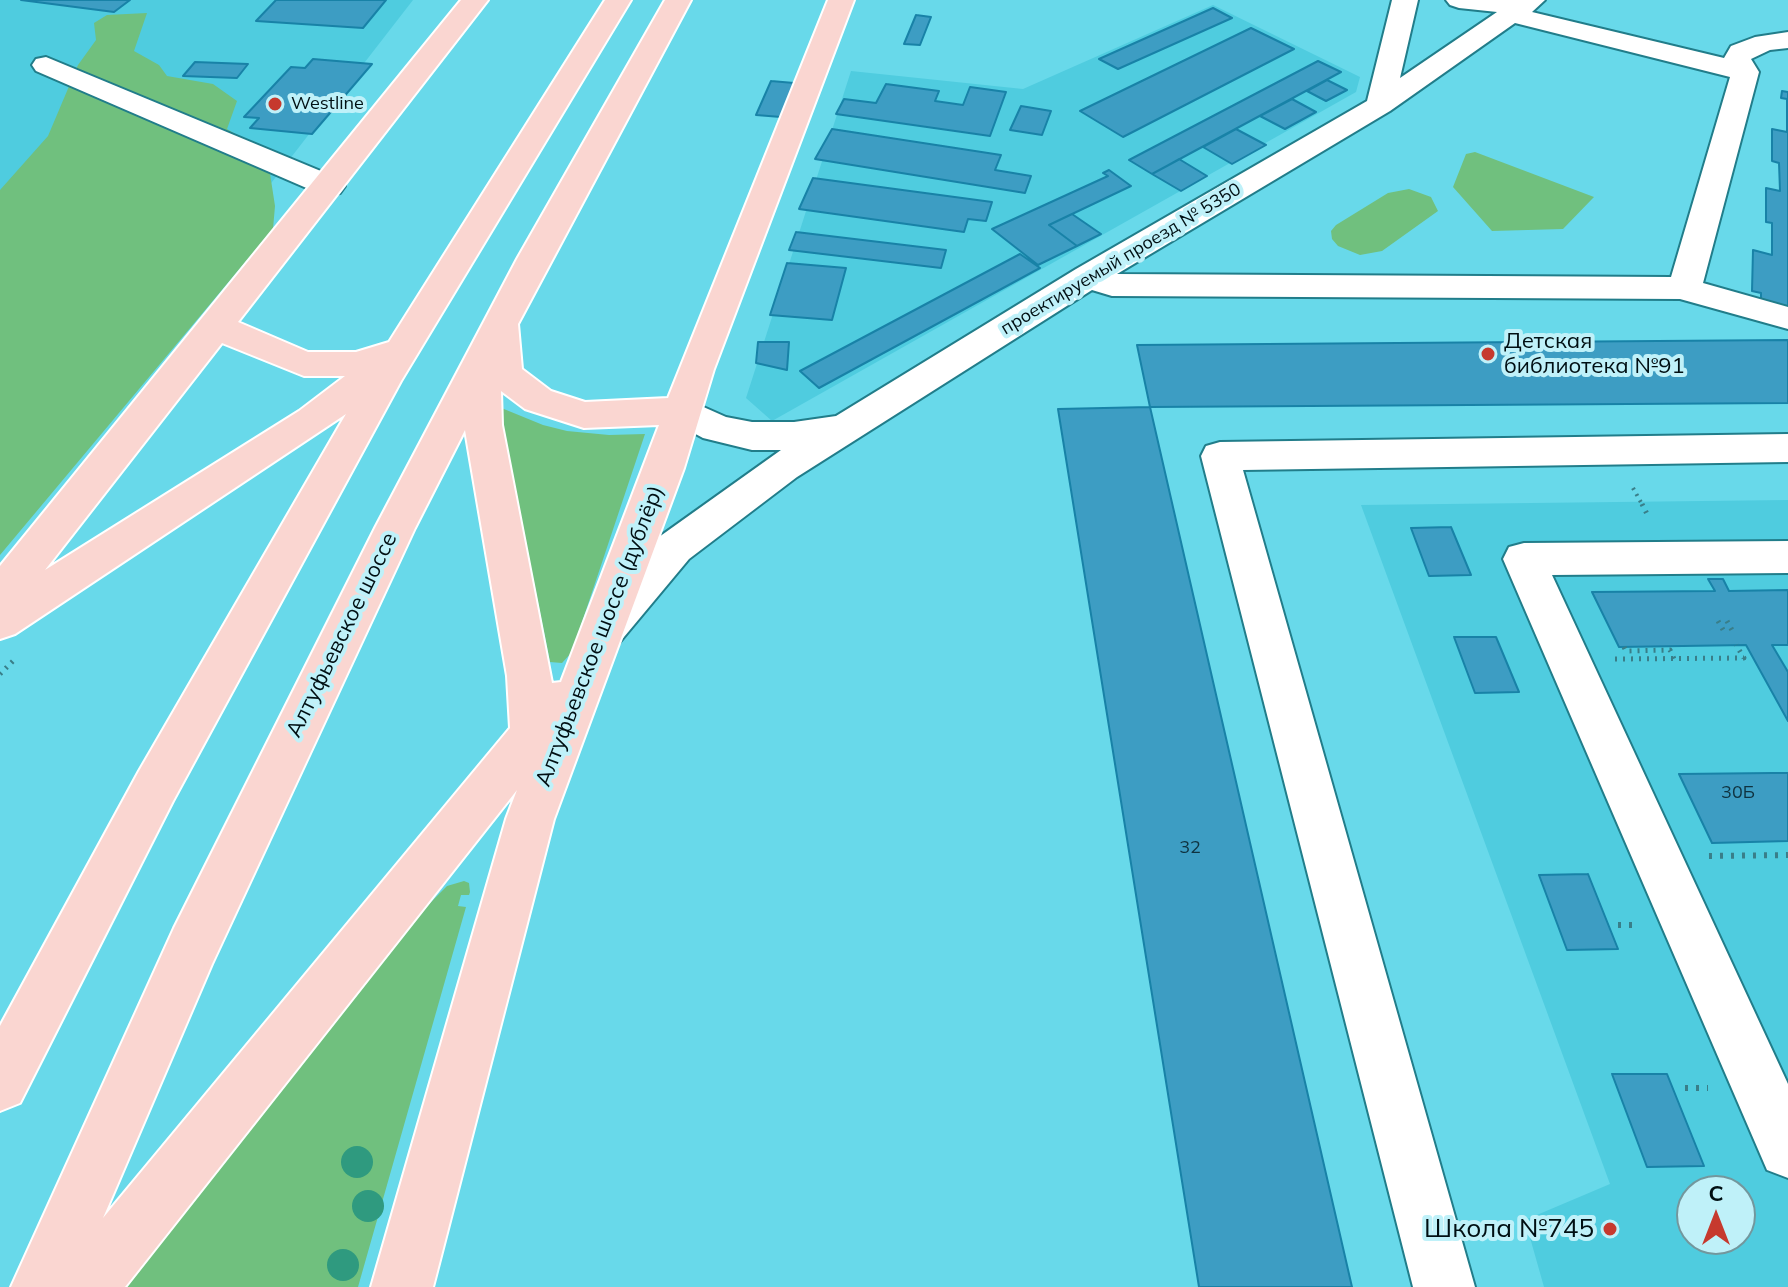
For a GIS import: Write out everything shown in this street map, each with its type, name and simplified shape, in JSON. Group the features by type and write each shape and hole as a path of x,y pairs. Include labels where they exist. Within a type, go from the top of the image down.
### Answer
{"main road":[{"path":"0,597 475,0"},
{"path":"0,1083 156,786 401,350 618,0"},
{"name":"Алтуфьевское шоссе","path":"42,1287 262,796 494,334 678,0"},
{"name":"Алтуфьевское шоссе (дублёр)","path":"408,1283 530,819 664,468 681,410 841,0"},
{"path":"215,326 313,365 357,364 401,350"},
{"path":"494,334 506,376 538,400 584,415 630,416 681,410"},
{"path":"494,334 482,383 483,425 536,731 530,819"},
{"path":"0,621 312,420 353,391 401,350"},
{"path":"86,1287 536,731 604,630"}],"street":[{"path":"1380,105 1405,0"},
{"path":"1459,0 1524,5 1745,72"},
{"name":"проектируемый проезд № 5350","path":"604,630 674,548 783,467 1088,277 1380,105 1524,5"},
{"path":"1684,289 1745,72 1737,59 1750,46 1788,40"},
{"path":"46,65 329,186"},
{"path":"1088,277 1112,285 1684,289 1788,318"},
{"name":"проектируемый проезд № 5350","path":"681,410 733,434 773,437 814,433 863,415"},
{"path":"1444,1287 1220,456 1788,448"},
{"path":"1788,557 1524,559 1788,1149"}],"path":[{"path":"1613,451 1671,558"},
{"path":"1718,621 1725,633"},
{"path":"1727,621 1733,632"},
{"path":"1569,660 1744,658 1736,645"},
{"path":"1624,647 1626,651 1670,650 1674,659"},
{"path":"1656,856 1788,855"}],"shaded area":[{"path":"0,0 413,0 0,533"},
{"path":"1213,5 1360,77 1356,92 772,421 746,398 851,71 1023,89"},
{"path":"1788,500 1788,1287 1544,1287 1525,1220 1610,1184 1361,505"}],"green space":[{"path":"147,13 134,51 159,65 167,76 213,84 237,101 227,129 261,150 269,167 275,206 273,229 0,555 0,190 48,136 78,65 96,40 94,23 107,15"},
{"path":"1475,152 1594,197 1563,229 1492,231 1453,187 1466,154"},
{"path":"1409,189 1431,197 1438,211 1382,251 1360,255 1338,246 1332,239 1331,231 1336,225 1388,193"},
{"path":"499,407 567,431 645,434 572,652 562,663 550,662"},
{"path":"464,881 469,883 470,892 469,895 461,895 458,906 466,907 358,1287 116,1287 425,908 447,886"}],"building":[{"path":"21,0 130,0 114,12"},
{"path":"276,0 386,0 363,28 256,21"},
{"path":"1213,8 1232,18 1118,69 1099,59"},
{"path":"916,15 931,17 920,45 904,44"},
{"path":"1251,28 1294,49 1123,137 1080,111"},
{"path":"313,59 372,64 312,134 250,128 259,118 244,117 291,67 305,68"},
{"path":"1318,61 1341,72 1152,174 1129,160"},
{"path":"195,62 248,64 237,78 183,76"},
{"path":"1327,80 1347,90 1326,101 1307,91"},
{"path":"771,81 794,83 781,117 756,115"},
{"path":"886,84 939,91 935,101 963,105 970,87 1006,92 990,136 836,114 844,99 876,103"},
{"path":"1782,91 1788,92 1788,308 1761,302 1761,293 1752,291 1753,250 1772,255 1772,223 1766,222 1766,188 1780,191 1779,163 1772,161 1772,129 1787,132 1787,99 1781,98"},
{"path":"1292,99 1316,112 1285,129 1260,116"},
{"path":"1021,106 1051,111 1042,135 1010,130"},
{"path":"832,129 1001,155 995,170 1031,176 1025,193 815,159"},
{"path":"1236,129 1266,145 1232,164 1203,147"},
{"path":"1179,159 1207,176 1181,191 1152,174"},
{"path":"1109,170 1131,186 1049,225 1077,246 1038,265 992,229 1108,176 1103,173"},
{"path":"813,178 992,202 986,221 968,219 964,232 799,209"},
{"path":"1072,214 1101,234 1077,246 1049,225"},
{"path":"796,232 946,250 941,268 789,250"},
{"path":"1020,254 1040,268 819,388 800,371"},
{"path":"787,263 846,268 832,320 770,315"},
{"path":"1788,340 1788,403 1150,407 1137,345"},
{"path":"758,342 789,342 787,370 756,363"},
{"path":"1150,407 1352,1287 1199,1287 1058,409"},
{"path":"1451,527 1471,575 1429,576 1411,528"},
{"path":"1708,579 1723,579 1729,591 1788,590 1788,645 1772,645 1788,672 1788,721 1746,645 1619,647 1592,592 1715,591"},
{"path":"1454,637 1496,637 1519,692 1475,693"},
{"path":"1788,773 1788,841 1712,843 1679,774"},
{"path":"1588,874 1618,949 1567,950 1539,875"},
{"path":"1612,1074 1667,1074 1704,1166 1647,1167"}],"place":[{"name":"Westline","path":"275,104"},
{"name":"Детская библиотека №91","path":"1488,354"},
{"name":"Школа №745","path":"1610,1229"}]}
